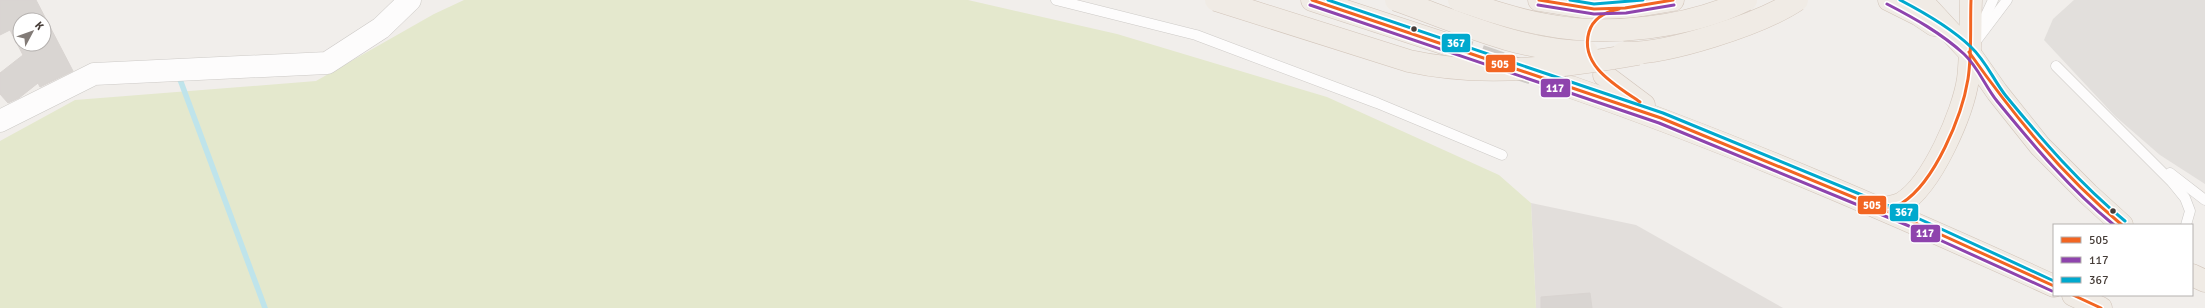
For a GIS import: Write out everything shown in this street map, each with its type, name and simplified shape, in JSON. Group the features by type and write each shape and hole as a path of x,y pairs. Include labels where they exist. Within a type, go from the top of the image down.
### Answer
{"main road":[{"path":"1216,0 1409,61 1433,67 1463,70 1545,67 1592,62 1638,54 1724,32 1787,6 1797,0"},
{"path":"1312,0 1449,44"},
{"path":"1396,0 1475,30 1537,47 1574,52 1638,54"},
{"path":"1459,0 1498,13 1547,26 1616,31 1655,27 1696,18 1746,0"},
{"path":"1539,0 1594,10 1619,9 1673,0"},
{"path":"1889,0 1919,15 1969,52"},
{"path":"1921,0 1969,52 1997,92 2040,146 2088,194 2121,224"},
{"path":"1882,209 1901,203 1914,193 1927,178 1938,160 1967,87 1971,0"},
{"path":"1604,76 1660,118"},
{"path":"1571,87 1660,118 1882,209 2053,286"},
{"path":"2193,275 2205,281"},
{"path":"2075,296 2101,308"}],"street":[{"path":"0,121 94,74 327,63 381,28 410,0"}],"lane":[{"path":"1056,0 1196,35 1377,103 1502,155"},
{"path":"1969,52 1993,0"},
{"path":"1969,52 2007,0"},
{"path":"2056,66 2172,182 2185,198 2190,211 2186,224"},
{"path":"2122,132 2205,200"}],"shaded area":[{"path":"2074,0 2205,0 2205,184 2160,155 2115,116 2044,40 2053,19"},
{"path":"1531,203 1636,225 1783,308 1536,308"}],"green space":[{"path":"464,0 968,0 1117,34 1327,97 1499,175 1531,203 1536,308 0,308 0,141 75,100 316,81 434,14"}],"building":[{"path":"0,0 36,0 42,12 12,12 12,34 10,30 0,35"},
{"path":"52,31 73,71 40,87 38,83 19,98 8,103 0,94 0,73 23,55 21,52 52,52"},
{"path":"1590,293 1592,308 1541,308 1541,297"}],"waterway":[{"path":"178,74 265,308"}],"tunnel":[{"path":"1449,45 1571,87"}],"transit line":[{"name":"505","path":"1312,0 1661,118 1911,221 2053,286"},
{"name":"367","path":"1328,0 1663,113 1913,216 2053,281"},
{"name":"505","path":"1539,0 1594,9 1625,8 1673,0"},
{"name":"367","path":"1570,0 1594,4 1643,0"},
{"name":"367","path":"1900,0 1937,21 1955,33 1971,47 1981,58 2006,96 2048,146 2077,177 2125,221"},
{"name":"505","path":"1882,209 1902,203 1914,193 1936,164 1953,129 1960,111 1968,79 1971,0"},
{"name":"117","path":"1887,4 1927,26 1964,54 1969,59 1997,101 2038,150 2082,197 2113,224"},
{"name":"117","path":"1310,5 1659,123 1909,226 2052,291"},
{"name":"117","path":"1538,5 1594,14 1626,13 1674,5"},
{"name":"505","path":"1619,9 1600,16 1593,23 1589,32 1587,44 1590,55 1602,74 1640,102"},
{"name":"505","path":"1969,52 2003,99 2040,144 2079,186 2121,224"},
{"name":"505","path":"2075,296 2101,308"}]}
